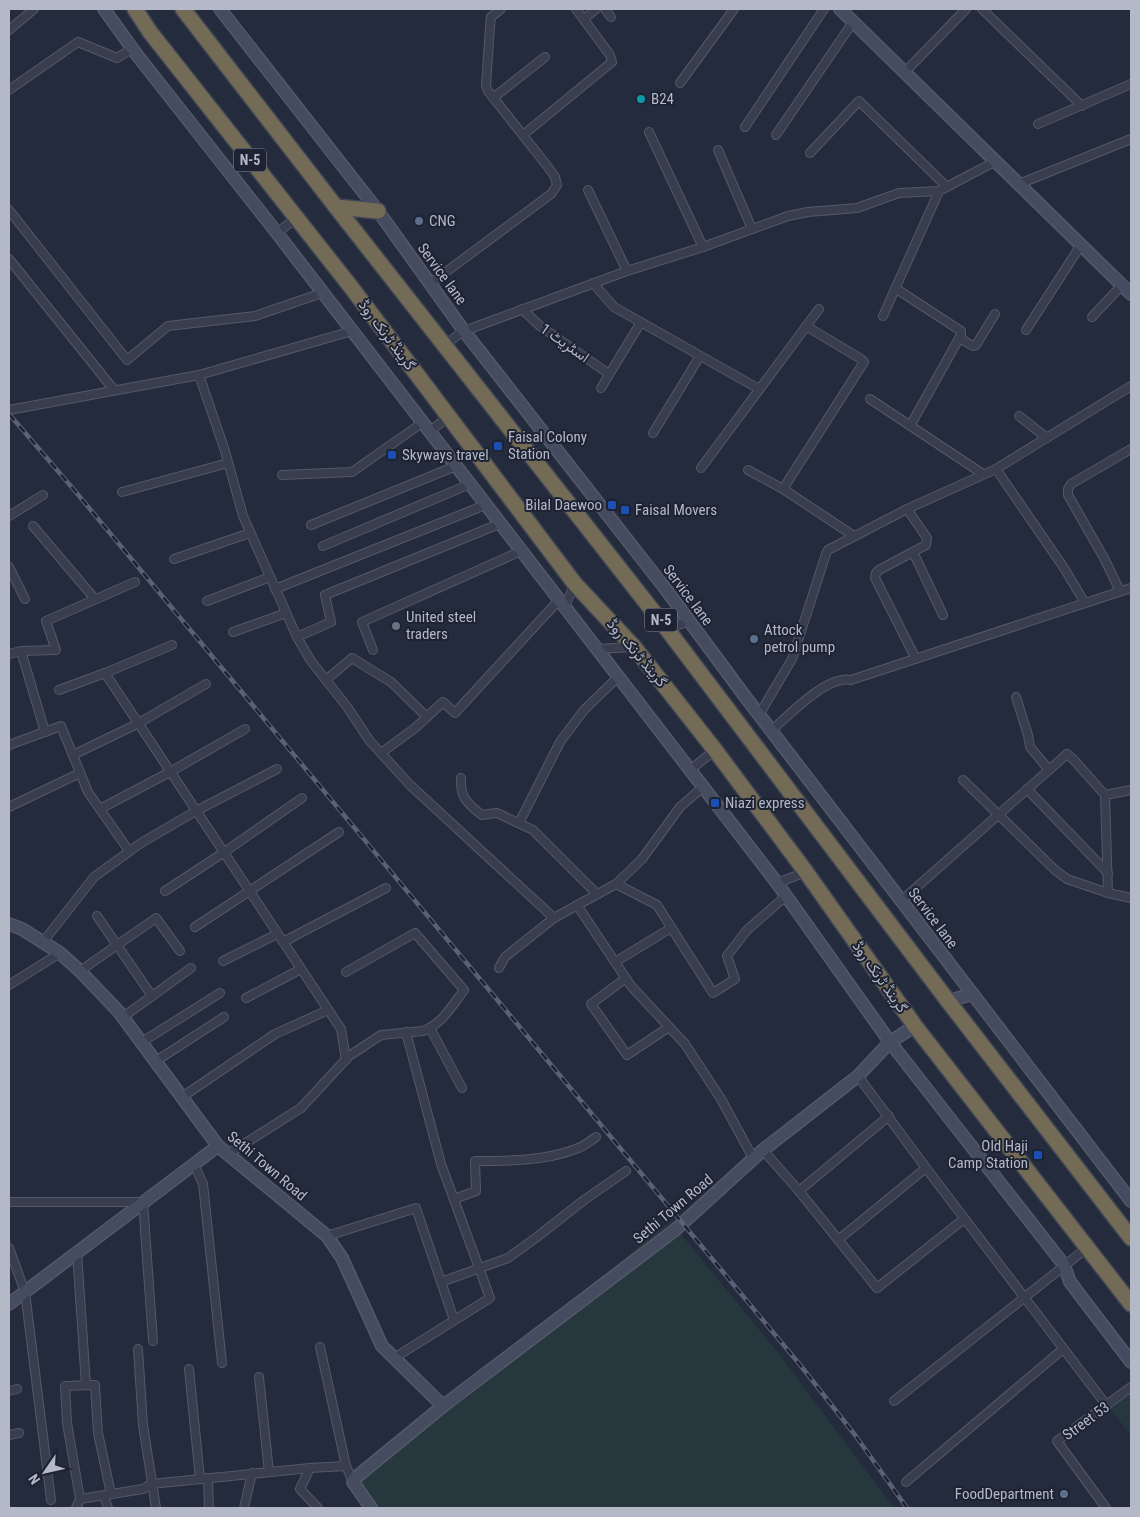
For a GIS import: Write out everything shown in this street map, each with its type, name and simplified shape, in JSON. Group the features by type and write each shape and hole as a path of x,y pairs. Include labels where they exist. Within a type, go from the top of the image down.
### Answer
{"highway":[{"name":"گرینڈ ٹرنک روڈ","path":"133,9 351,287 575,584 634,647 715,750 806,872 914,1026 1131,1304"},
{"name":"N-5","path":"183,9 667,629 948,1001 1131,1238"},
{"path":"336,207 378,211"}],"street":[{"path":"9,30 34,9"},
{"path":"104,9 777,883 890,1042 1064,1265 1070,1282 1131,1362"},
{"name":"Service lane","path":"220,9 378,211 464,331 689,621 1131,1201"},
{"path":"431,283 555,189 557,185 555,178 493,98 486,86 490,26 492,17 501,9"},
{"path":"523,135 612,62 610,55 576,9"},
{"path":"584,19 596,9"},
{"path":"605,9 611,17"},
{"path":"680,82 734,9"},
{"path":"745,127 824,9"},
{"path":"840,9 1131,294"},
{"path":"905,72 966,9"},
{"path":"982,9 1082,106"},
{"path":"776,135 853,22"},
{"path":"9,90 78,42 117,58 133,48"},
{"path":"493,98 545,57"},
{"path":"1038,124 1131,84"},
{"path":"810,153 859,101 947,186"},
{"path":"649,132 703,247"},
{"path":"1019,184 1131,139"},
{"path":"718,150 752,230"},
{"path":"444,345 464,331 522,309 626,271 703,247 788,216 808,212 848,209 899,193 939,191 996,161"},
{"path":"588,190 626,271"},
{"path":"883,316 939,191"},
{"path":"9,210 127,360 168,326 255,316 322,293"},
{"path":"277,232 296,218"},
{"path":"1026,330 1081,244"},
{"path":"9,259 114,390"},
{"path":"593,283 614,306 759,389"},
{"path":"1092,317 1122,285"},
{"path":"895,288 962,331 910,426"},
{"name":"اسٹریٹ 1","path":"522,309 540,326 609,374"},
{"path":"701,468 819,309"},
{"path":"959,338 973,346 976,345 995,314"},
{"path":"601,388 641,322"},
{"path":"782,489 864,362 806,326"},
{"path":"9,410 199,375 352,331"},
{"path":"653,433 700,356"},
{"path":"199,375 243,516 297,637 311,661 348,708 370,740 410,785 554,918"},
{"path":"759,715 792,659 828,550 907,509 996,469 1131,386"},
{"path":"870,399 983,474"},
{"path":"1019,416 1047,438"},
{"path":"282,475 352,472 426,427 448,417"},
{"path":"1120,591 1104,558 1068,495 1068,488 1071,484 1131,449"},
{"path":"122,492 228,464"},
{"path":"312,525 456,466"},
{"path":"996,469 1064,568 1084,603"},
{"path":"748,470 782,489 854,536"},
{"path":"323,546 470,484"},
{"path":"9,516 43,495"},
{"path":"275,589 485,505"},
{"path":"907,509 927,538 926,545 879,570 875,578 916,659"},
{"path":"297,637 331,622 325,595 499,524"},
{"path":"33,526 96,599"},
{"path":"174,559 250,533"},
{"path":"373,650 362,622 521,551"},
{"path":"913,552 943,615"},
{"path":"9,567 24,599"},
{"path":"207,601 270,577"},
{"path":"9,654 21,651 56,650 46,620 135,582"},
{"path":"381,753 415,728 443,702 455,713 561,604 575,584"},
{"path":"771,731 810,697 834,681 851,680 1131,588"},
{"path":"233,632 286,613"},
{"path":"667,629 689,621"},
{"path":"59,690 172,645"},
{"path":"597,649 634,647"},
{"path":"21,651 46,732"},
{"path":"326,680 352,658 391,682 427,717"},
{"path":"105,673 137,724 341,1029 346,1060"},
{"path":"519,823 560,742 584,710 618,677"},
{"path":"73,755 137,724 206,684"},
{"path":"1016,697 1030,747 1049,770"},
{"path":"9,745 61,726 88,792 129,851"},
{"path":"100,810 245,729"},
{"path":"690,770 715,750"},
{"path":"901,901 1067,754 1105,794 1108,892"},
{"path":"43,942 94,877 129,851 196,811 277,769"},
{"path":"9,807 80,773"},
{"path":"461,778 461,788 467,803 482,816 498,813 533,830 596,894"},
{"path":"963,780 1055,870 1067,879 1131,898"},
{"path":"499,968 505,957 554,918 616,884 642,859 680,807 703,787"},
{"path":"1028,789 1108,873"},
{"path":"1105,794 1131,790"},
{"path":"165,891 224,854 302,798"},
{"path":"195,928 340,832"},
{"path":"777,883 806,872"},
{"path":"616,884 656,905 713,994 735,979 727,956 747,930 786,896"},
{"path":"283,942 386,888"},
{"path":"577,905 626,978 684,1044 721,1099 753,1158"},
{"path":"97,916 152,996"},
{"path":"80,971 156,918 180,951"},
{"name":"Sethi Town Road","path":"9,924 22,929 60,953 80,971 123,1017 218,1146 327,1236 342,1258 382,1346 444,1406"},
{"path":"615,962 671,928"},
{"path":"228,1154 302,1108 346,1060 381,1035 423,1031 430,1028 440,1021 464,990 415,933 346,972"},
{"path":"223,962 278,934"},
{"path":"9,985 60,953"},
{"path":"123,1017 192,968"},
{"path":"246,998 301,969"},
{"path":"626,978 591,1004 627,1054 669,1027"},
{"path":"142,1042 220,993"},
{"path":"948,1001 973,994"},
{"path":"182,1096 275,1034 328,1010"},
{"path":"156,1061 224,1016"},
{"name":"Sethi Town Road","path":"353,1482 355,1478 444,1406 675,1230 753,1158 858,1076 890,1042 914,1026"},
{"path":"430,1028 462,1088"},
{"path":"394,1358 490,1298 441,1164 406,1032"},
{"path":"858,1076 964,1219 1107,1406"},
{"path":"799,1191 889,1116"},
{"path":"454,1199 476,1191 475,1162 546,1157 578,1149 596,1137"},
{"path":"9,1304 218,1146"},
{"path":"763,1150 799,1191 876,1288 964,1219"},
{"path":"194,1164 203,1184 222,1363"},
{"path":"838,1240 926,1168"},
{"path":"441,1282 479,1270 508,1258 584,1200 626,1171"},
{"path":"9,1202 144,1202"},
{"path":"144,1202 153,1341"},
{"path":"327,1236 416,1208 454,1320"},
{"path":"894,1401 1088,1247"},
{"path":"9,1248 25,1292 51,1500"},
{"path":"77,1252 86,1385"},
{"path":"320,1347 346,1466 353,1482 371,1508"},
{"path":"906,1482 1063,1349"},
{"path":"138,1350 143,1425 156,1508"},
{"path":"189,1369 209,1508"},
{"path":"259,1377 269,1472"},
{"path":"76,1508 80,1500 67,1423 65,1386 95,1384 98,1433 108,1495 108,1508"},
{"name":"Street 53","path":"1106,1508 1058,1441 1131,1387"},
{"path":"9,1391 17,1389"},
{"path":"9,1435 19,1433"},
{"path":"80,1500 143,1489 151,1484 346,1466"},
{"path":"310,1468 300,1489 318,1508"},
{"path":"244,1508 252,1474"}],"shaded area":[{"path":"670,1221 780,1355 894,1508 372,1508 353,1482"},
{"path":"1131,1391 1131,1436 1110,1408"}],"railway":[{"path":"9,414 801,1366 855,1435 907,1508"}],"place":[{"name":"B24","path":"641,99"},
{"name":"CNG","path":"419,221"},
{"name":"Faisal Colony Station","path":"498,446"},
{"name":"Skyways travel","path":"392,455"},
{"name":"Bilal Daewoo","path":"612,505"},
{"name":"Faisal Movers","path":"625,510"},
{"name":"United steel traders","path":"396,626"},
{"name":"Attock petrol pump","path":"754,639"},
{"name":"Niazi express","path":"715,803"},
{"name":"Old Haji Camp Station","path":"1038,1155"},
{"name":"FoodDepartment","path":"1064,1494"}]}
